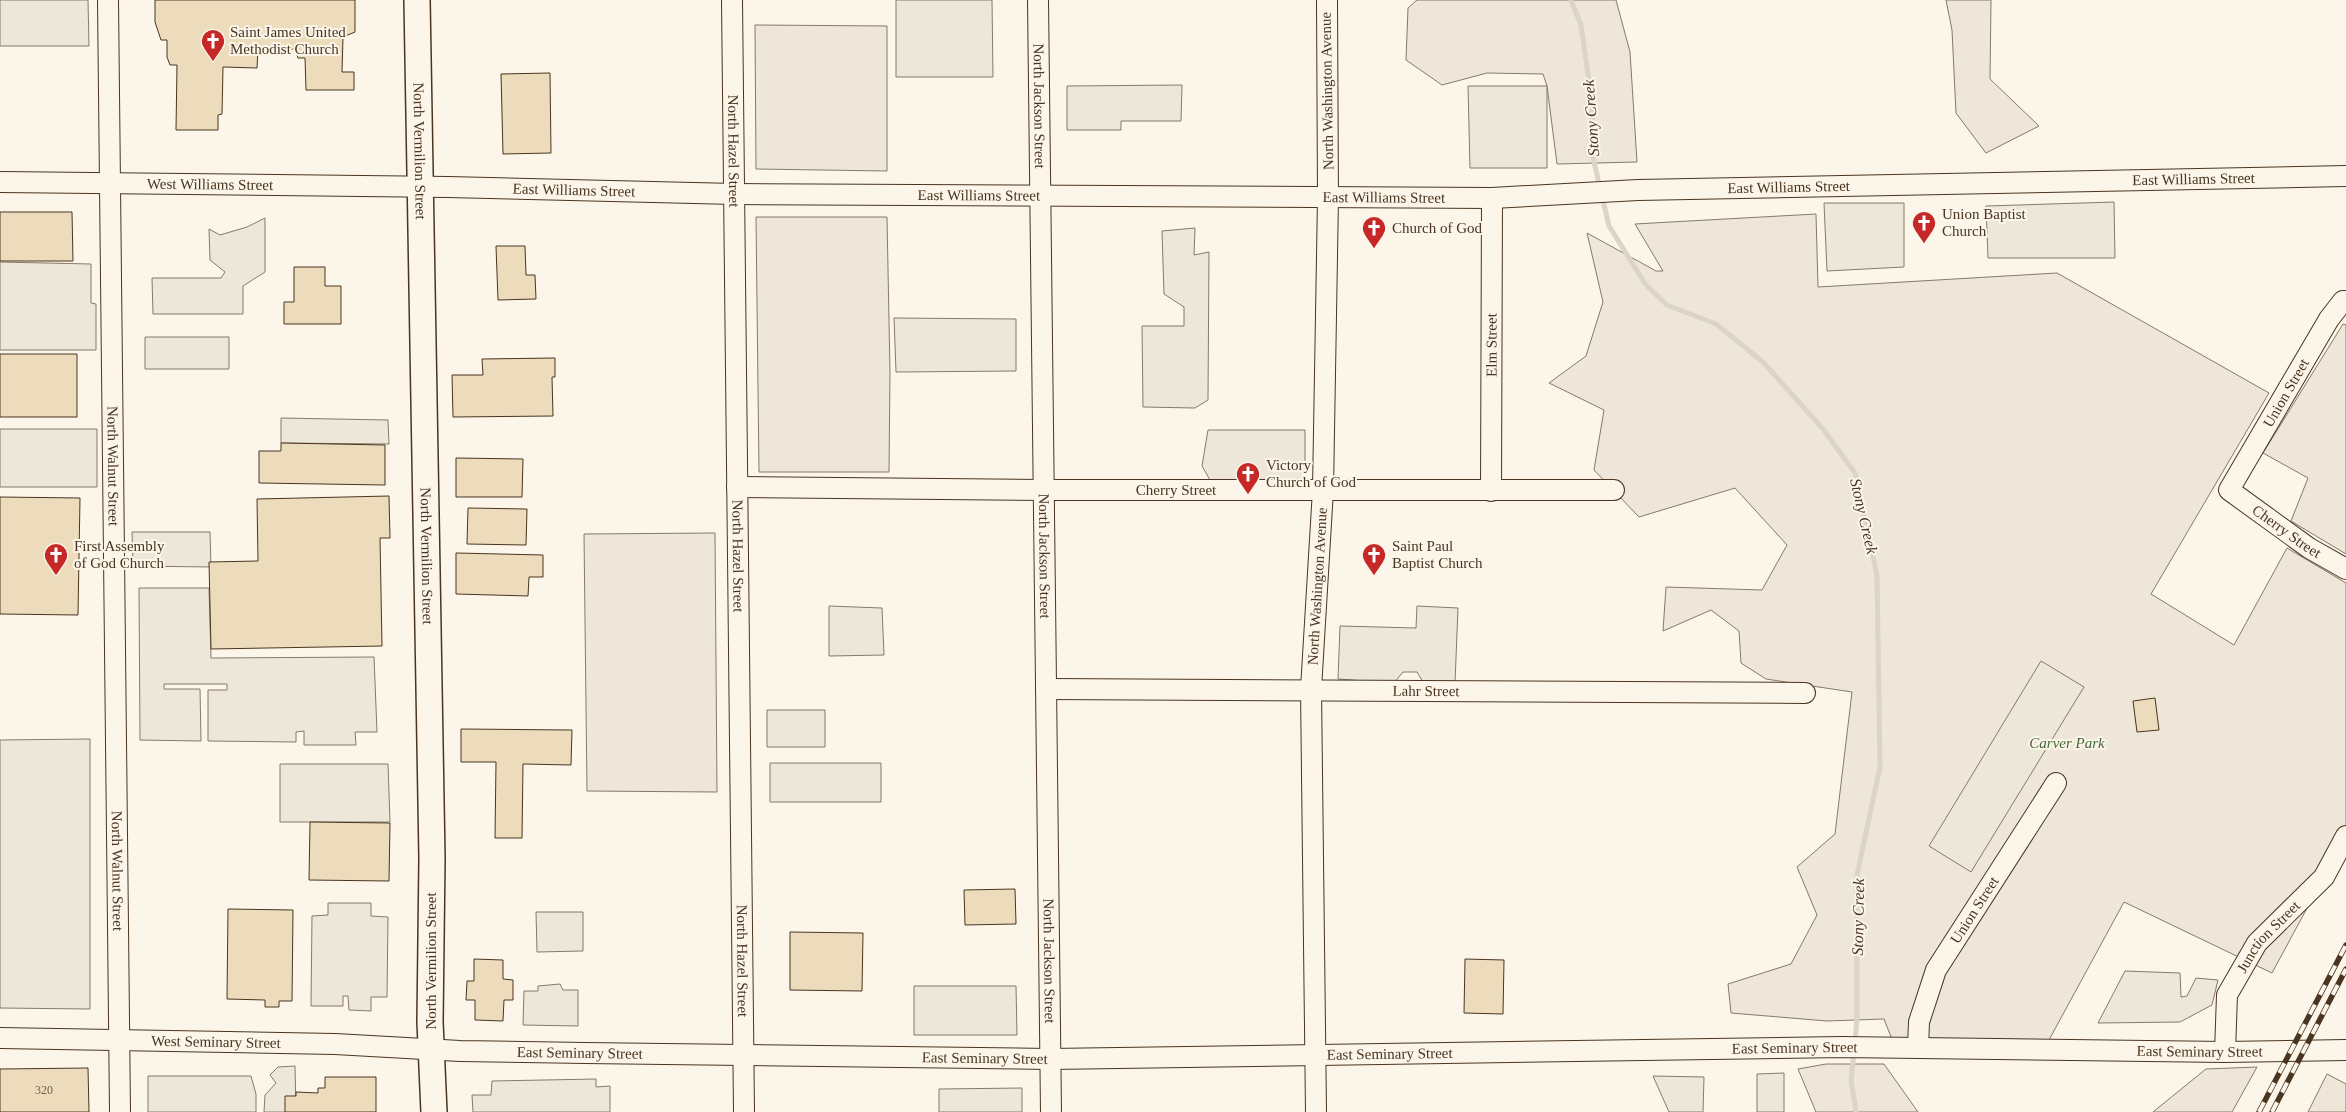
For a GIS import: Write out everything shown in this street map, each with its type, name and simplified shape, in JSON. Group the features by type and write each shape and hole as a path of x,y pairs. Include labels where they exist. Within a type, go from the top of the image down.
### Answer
{"main road":[{"name":"North Vermilion Street","path":"417,0 432,849 430,1022 434,1112"}],"street":[{"name":"North Walnut Street","path":"108,0 120,1112"},
{"name":"North Hazel Street","path":"732,0 744,1112"},
{"name":"North Jackson Street","path":"1038,0 1051,1112"},
{"name":"North Washington Avenue","path":"1316,1112 1311,689 1323,490 1328,198 1327,0"},
{"name":"East Williams Street","path":"421,187 735,194 1492,198 1638,190 2346,176"},
{"name":"West Williams Street","path":"0,182 421,187"},
{"name":"Elm Street","path":"1491,491 1492,198"},
{"name":"Union Street","path":"2229,490 2329,319 2343,301 2346,301"},
{"name":"Cherry Street","path":"737,487 1043,490 1614,490"},
{"name":"Cherry Street","path":"2229,490 2308,548 2346,569"},
{"name":"Lahr Street","path":"1046,689 1805,693"},
{"name":"Union Street","path":"1918,1047 1920,1022 1936,970 2056,783"},
{"name":"Junction Street","path":"2225,1052 2227,995 2256,943 2324,878 2346,836"},
{"name":"West Seminary Street","path":"0,1038 432,1048"},
{"name":"East Seminary Street","path":"432,1048 585,1053 1050,1058 1315,1056 1842,1047 2225,1052 2346,1050"}],"green space":[{"path":"1417,0 1616,0 1630,52 1637,162 1557,164 1547,86 1543,74 1487,73 1442,85 1406,60 1408,8"},
{"path":"1946,0 1991,0 1990,79 2039,126 1986,153 1956,113 1952,30"},
{"path":"755,25 887,26 887,171 756,169"},
{"name":"Carver Park","path":"1816,214 1818,287 2057,273 2269,393 2151,594 2234,645 2287,548 2346,583 2346,836 2272,973 2124,902 2043,1051 1895,1047 1884,1019 1827,1021 1731,1013 1728,984 1791,964 1817,915 1797,867 1835,834 1852,692 1766,679 1741,663 1739,631 1711,610 1663,631 1666,587 1762,590 1787,545 1735,488 1639,517 1594,470 1604,410 1549,383 1586,356 1603,302 1587,233 1656,271 1663,271 1635,224"},
{"path":"756,217 887,217 890,372 889,472 759,472"},
{"path":"2343,324 2346,325 2346,554 2291,521 2308,478 2263,453"},
{"path":"715,533 717,792 587,791 584,534"},
{"path":"1826,1064 1884,1064 1918,1112 1816,1112 1798,1069"},
{"path":"2257,1067 2232,1112 2153,1112 2206,1069"},
{"path":"2327,1074 2346,1084 2346,1112 2308,1112"}],"shaded area":[{"path":"0,0 88,0 89,46 0,46"},
{"path":"896,0 992,0 993,77 896,77"},
{"path":"1182,85 1181,121 1121,121 1121,130 1067,130 1067,86"},
{"path":"1468,86 1547,86 1547,168 1470,168"},
{"path":"2114,202 2115,258 1988,258 1986,206"},
{"path":"1824,203 1904,203 1904,267 1827,271"},
{"path":"265,218 265,272 243,286 243,314 153,314 152,278 221,278 225,272 210,260 209,229 220,235 247,227"},
{"path":"1195,228 1194,255 1209,252 1208,400 1195,408 1143,407 1142,326 1184,326 1184,307 1164,294 1162,231"},
{"path":"0,262 91,264 91,303 96,304 96,350 0,350"},
{"path":"894,318 1016,319 1016,371 896,372"},
{"path":"145,337 229,337 229,369 145,369"},
{"path":"281,418 388,420 389,444 281,443"},
{"path":"0,429 97,429 97,487 0,487"},
{"path":"1208,430 1305,430 1305,479 1210,480 1202,466"},
{"path":"132,532 210,532 211,567 133,566"},
{"path":"139,588 209,588 211,658 374,657 377,732 355,732 356,745 304,745 304,731 296,732 296,742 208,741 208,690 227,690 227,684 164,684 164,689 200,689 201,741 140,740"},
{"path":"829,606 882,608 884,655 829,656"},
{"path":"1417,606 1458,608 1455,683 1423,682 1417,672 1403,672 1394,683 1338,679 1340,626 1416,628"},
{"path":"2041,661 2084,687 1971,872 1929,846"},
{"path":"767,710 825,710 825,747 767,747"},
{"path":"90,739 90,1009 0,1008 0,740"},
{"path":"770,763 881,763 881,802 770,802"},
{"path":"280,764 388,764 390,822 280,822"},
{"path":"328,903 371,903 371,916 388,917 387,997 371,997 371,1011 349,1010 348,996 343,996 343,1006 311,1006 312,916 328,915"},
{"path":"536,912 583,912 583,951 537,952"},
{"path":"2125,971 2180,973 2181,997 2187,996 2196,978 2218,980 2212,1005 2180,1022 2098,1023"},
{"path":"560,984 563,990 578,990 578,1026 523,1025 524,991 538,991 538,986"},
{"path":"914,986 1016,986 1017,1035 914,1035"},
{"path":"295,1066 296,1112 264,1112 265,1095 276,1083 270,1075 278,1067"},
{"path":"1784,1073 1784,1112 1757,1112 1757,1074"},
{"path":"148,1076 251,1076 256,1094 256,1112 148,1112"},
{"path":"1653,1076 1704,1077 1703,1112 1669,1112"},
{"path":"596,1079 596,1087 610,1086 610,1112 473,1112 472,1095 491,1095 492,1081"},
{"path":"1022,1088 1022,1112 939,1112 939,1089"}],"building":[{"name":"Saint James United Methodist Church","path":"155,0 355,0 355,32 343,37 342,72 354,72 354,90 306,90 305,58 298,58 295,49 258,49 257,68 223,67 222,114 218,115 218,130 176,130 177,65 170,65 167,57 167,40 161,40 155,22"},
{"path":"550,73 551,153 503,154 501,74"},
{"path":"0,212 72,212 73,261 0,261"},
{"path":"496,246 525,246 526,275 535,275 536,299 498,300"},
{"path":"294,267 325,267 325,286 341,286 341,324 284,324 284,302 294,302"},
{"path":"0,354 77,354 77,417 0,417"},
{"path":"555,358 555,377 552,377 553,416 453,417 452,375 483,375 482,359"},
{"path":"281,443 385,445 385,485 259,483 259,451 281,451"},
{"path":"456,458 523,459 522,497 456,497"},
{"path":"389,496 390,538 380,538 382,646 211,649 209,562 258,561 257,499"},
{"path":"0,497 80,498 78,615 0,614"},
{"path":"468,508 527,509 526,545 467,544"},
{"path":"456,553 543,555 543,577 529,577 528,596 456,594"},
{"path":"2155,698 2159,730 2137,732 2133,701"},
{"path":"461,729 572,730 571,765 523,764 522,838 495,838 496,762 461,762"},
{"path":"310,822 390,823 389,881 309,880"},
{"path":"1015,889 1016,924 965,925 964,890"},
{"path":"228,909 293,910 292,1001 279,1001 279,1007 265,1007 265,1000 227,999"},
{"path":"790,932 863,933 862,991 790,990"},
{"path":"474,959 503,960 503,979 513,980 513,1000 504,1000 503,1021 475,1020 475,1000 466,1000 467,981 474,981"},
{"path":"1465,959 1504,960 1503,1014 1464,1013"},
{"path":"88,1068 89,1112 0,1112 0,1069"},
{"path":"325,1077 376,1077 376,1112 285,1112 285,1096 296,1096 296,1092 318,1093 318,1088 325,1088"}],"waterway":[{"name":"Stony Creek","path":"1571,0 1581,25 1592,102 1592,153 1600,188"},
{"name":"Stony Creek","path":"1602,196 1609,226 1646,285 1667,305 1716,324 1763,362 1823,429 1855,473 1877,575 1880,767 1857,875 1857,1017 1855,1043"},
{"name":"Stony Creek","path":"1854,1052 1851,1080 1856,1112"}],"railway":[{"path":"2259,1112 2346,945"},
{"path":"2272,1112 2346,969"}],"place":[{"name":"Saint James United Methodist Church","path":"213,62"},
{"name":"Union Baptist Church","path":"1924,244"},
{"name":"Church of God","path":"1374,249"},
{"name":"Victory Church of God","path":"1248,495"},
{"name":"First Assembly of God Church","path":"56,576"},
{"name":"Saint Paul Baptist Church","path":"1374,576"}]}
